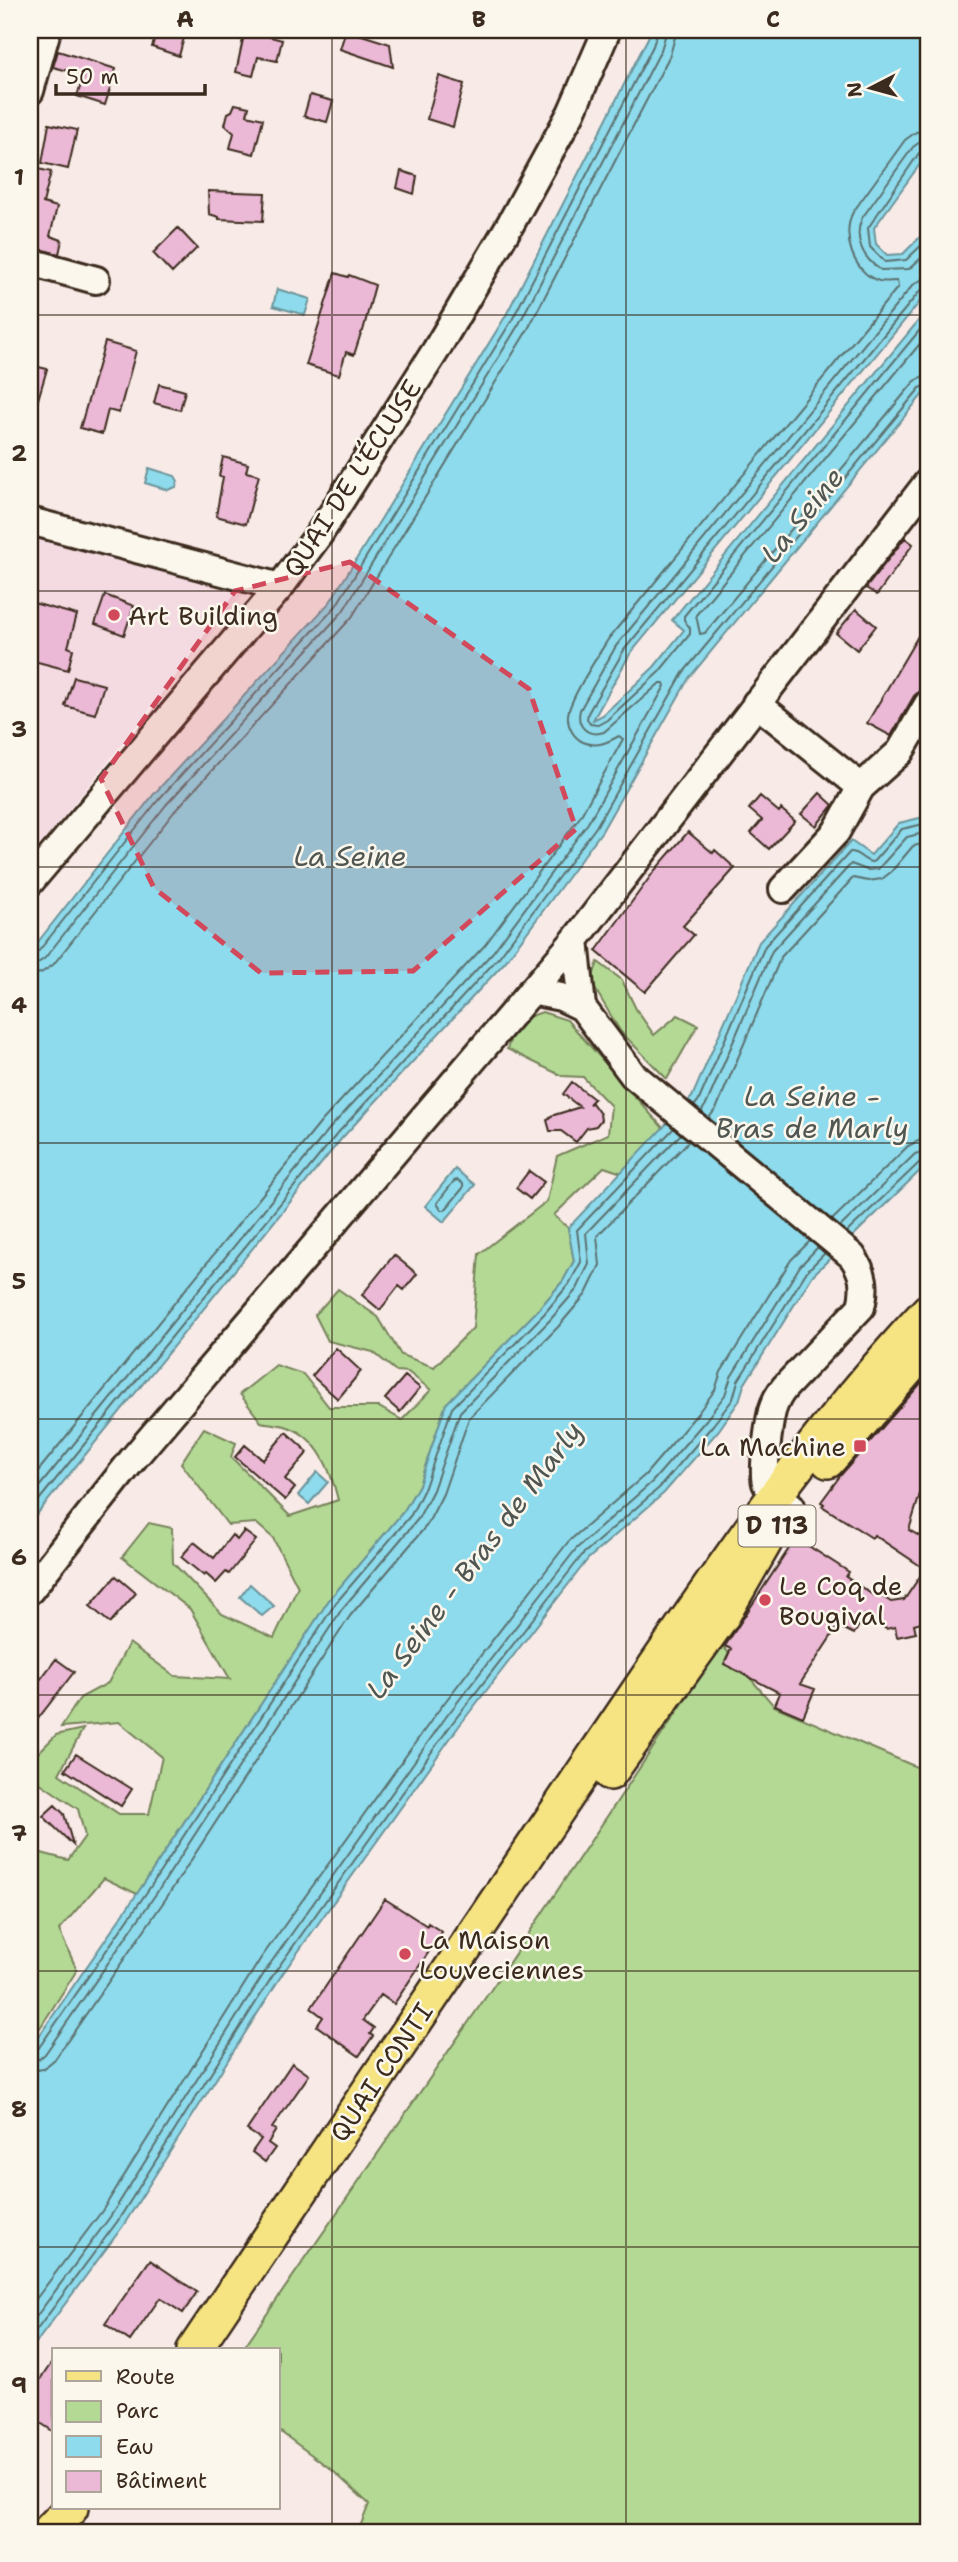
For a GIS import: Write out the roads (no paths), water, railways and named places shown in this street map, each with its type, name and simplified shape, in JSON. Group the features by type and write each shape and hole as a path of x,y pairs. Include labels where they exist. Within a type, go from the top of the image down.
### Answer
{"main road":[{"name":"D 113","path":"697,1628 783,1501 815,1462 888,1353 928,1311"},
{"name":"D 113","path":"815,1462 860,1427 928,1346"},
{"name":"QUAI CONTI","path":"195,2348 697,1628"},
{"name":"QUAI CONTI","path":"217,2348 519,1900 697,1628"},
{"path":"48,2532 69,2510"},
{"path":"72,2532 92,2510"}],"street":[{"path":"30,91 47,30"},
{"name":"QUAI DE L'ÉCLUSE","path":"30,882 280,587 320,533 429,361 511,223 571,113 607,30"},
{"path":"30,262 96,280"},
{"path":"30,1590 133,1459 575,940 928,482"},
{"path":"30,521 280,587"},
{"path":"756,704 861,787"},
{"path":"783,889 836,832 861,787 900,752 928,704"},
{"path":"575,940 582,1007"},
{"path":"531,991 561,997 582,1007 633,1075 852,1256 864,1278 865,1292 861,1307 777,1397 767,1442 766,1483 783,1501"},
{"path":"767,1442 796,1447 815,1462"}],"water":[{"name":"La Seine","path":"652,30 928,30 928,153 874,228 876,244 887,255 903,254 928,229 928,292 630,654 593,720 603,715 654,667 684,630 672,620 928,309 928,388 689,678 602,831 505,962 342,1138 30,1523 30,952 154,794 330,602 505,317"},
{"path":"277,289 310,299 305,315 273,306"},
{"path":"149,468 175,476 178,481 176,487 168,490 145,483"},
{"name":"La Seine - Bras de Marly","path":"928,816 928,1163 813,1275 719,1430 664,1493 588,1559 459,1726 283,1973 123,2226 30,2351 30,2049 145,1882 329,1600 404,1511 419,1485 446,1404 563,1281 574,1261 568,1228 692,1097 759,942 851,841 871,855 899,823"},
{"path":"455,1169 475,1185 444,1222 425,1206"},
{"path":"317,1472 328,1482 309,1504 298,1495"},
{"path":"250,1584 274,1606 262,1616 240,1597"}],"place":[{"name":"Art Building","path":"114,615"},
{"name":"La Machine","path":"860,1446"},
{"name":"Le Coq de Bougival","path":"765,1600"},
{"name":"La Maison Louveciennes","path":"405,1954"}]}
